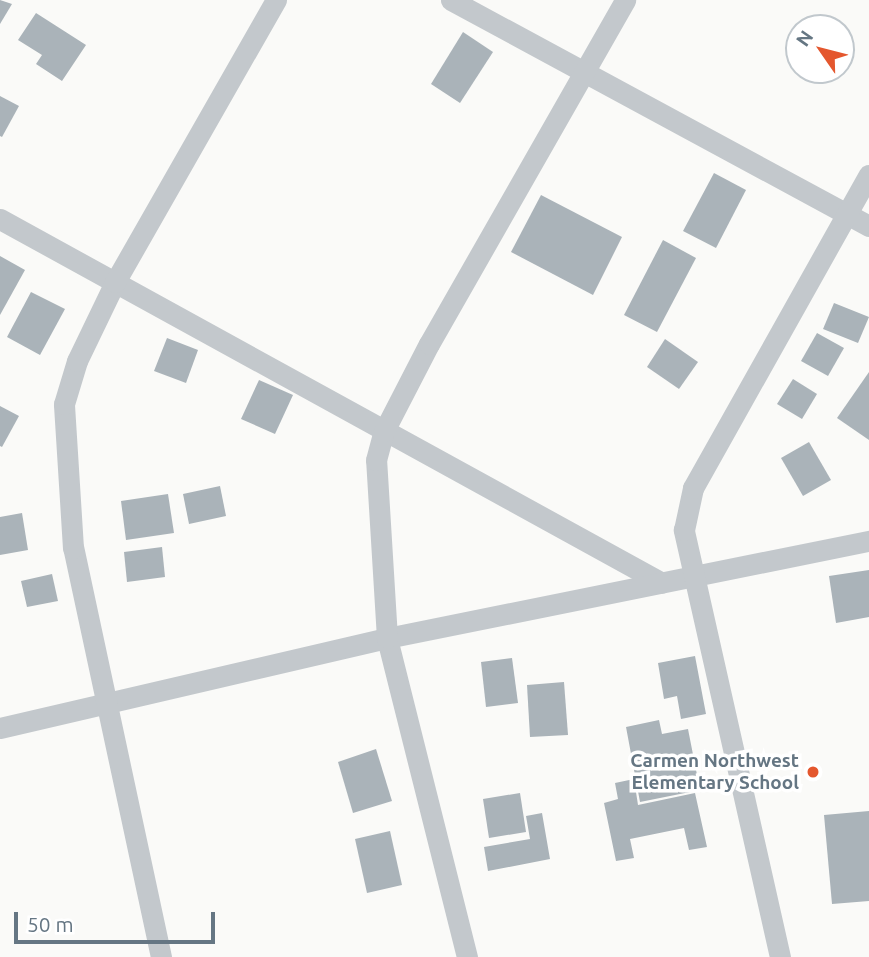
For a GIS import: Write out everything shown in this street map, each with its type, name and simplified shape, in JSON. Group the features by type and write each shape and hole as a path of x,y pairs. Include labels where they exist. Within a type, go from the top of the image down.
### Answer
{"street":[{"path":"161,957 103,702 73,548 64,404 76,361 115,282 276,0"},
{"path":"451,0 869,226"},
{"path":"467,957 387,638 376,520 376,460 384,431 625,0"},
{"path":"780,957 684,530 693,488 869,175"},
{"path":"0,219 662,583"},
{"path":"0,728 387,638 869,541"}],"building":[{"path":"0,0 12,4 0,24"},
{"path":"36,13 86,45 62,81 36,64 42,55 18,40"},
{"path":"463,32 493,52 460,103 431,84"},
{"path":"0,96 19,106 2,137 0,136"},
{"path":"714,173 746,190 716,248 683,231"},
{"path":"541,195 622,237 593,295 511,252"},
{"path":"663,240 696,258 657,332 624,315"},
{"path":"0,256 25,270 0,315"},
{"path":"31,292 65,309 40,355 7,337"},
{"path":"834,303 869,317 858,343 823,329"},
{"path":"817,333 844,348 828,376 801,361"},
{"path":"167,338 198,350 186,383 154,371"},
{"path":"665,339 698,362 679,389 647,367"},
{"path":"869,372 869,440 837,418"},
{"path":"793,379 817,394 802,419 777,404"},
{"path":"259,380 293,395 275,434 241,419"},
{"path":"0,406 19,416 2,447 0,446"},
{"path":"809,442 831,480 803,496 781,458"},
{"path":"220,486 226,516 189,524 183,494"},
{"path":"168,494 174,533 126,540 121,501"},
{"path":"22,513 28,550 0,555 0,517"},
{"path":"162,547 165,577 127,582 124,552"},
{"path":"869,570 869,617 836,623 829,576"},
{"path":"52,574 58,601 27,607 21,581"},
{"path":"695,656 706,714 681,719 677,696 664,699 658,663"},
{"path":"512,658 518,703 486,707 481,662"},
{"path":"564,682 568,735 530,737 527,685"},
{"path":"659,720 662,734 688,729 700,790 640,802 626,727"},
{"path":"376,749 392,801 353,813 338,762"},
{"path":"634,779 638,805 695,793 707,847 689,850 684,828 630,839 634,858 616,861 604,803 618,799 615,783"},
{"path":"520,793 526,832 489,838 483,799"},
{"path":"869,811 869,901 832,904 824,815"},
{"path":"542,813 550,859 488,871 484,847 530,839 526,816"},
{"path":"390,831 402,885 367,893 355,839"}],"place":[{"name":"Carmen Northwest Elementary School","path":"813,772"}]}
